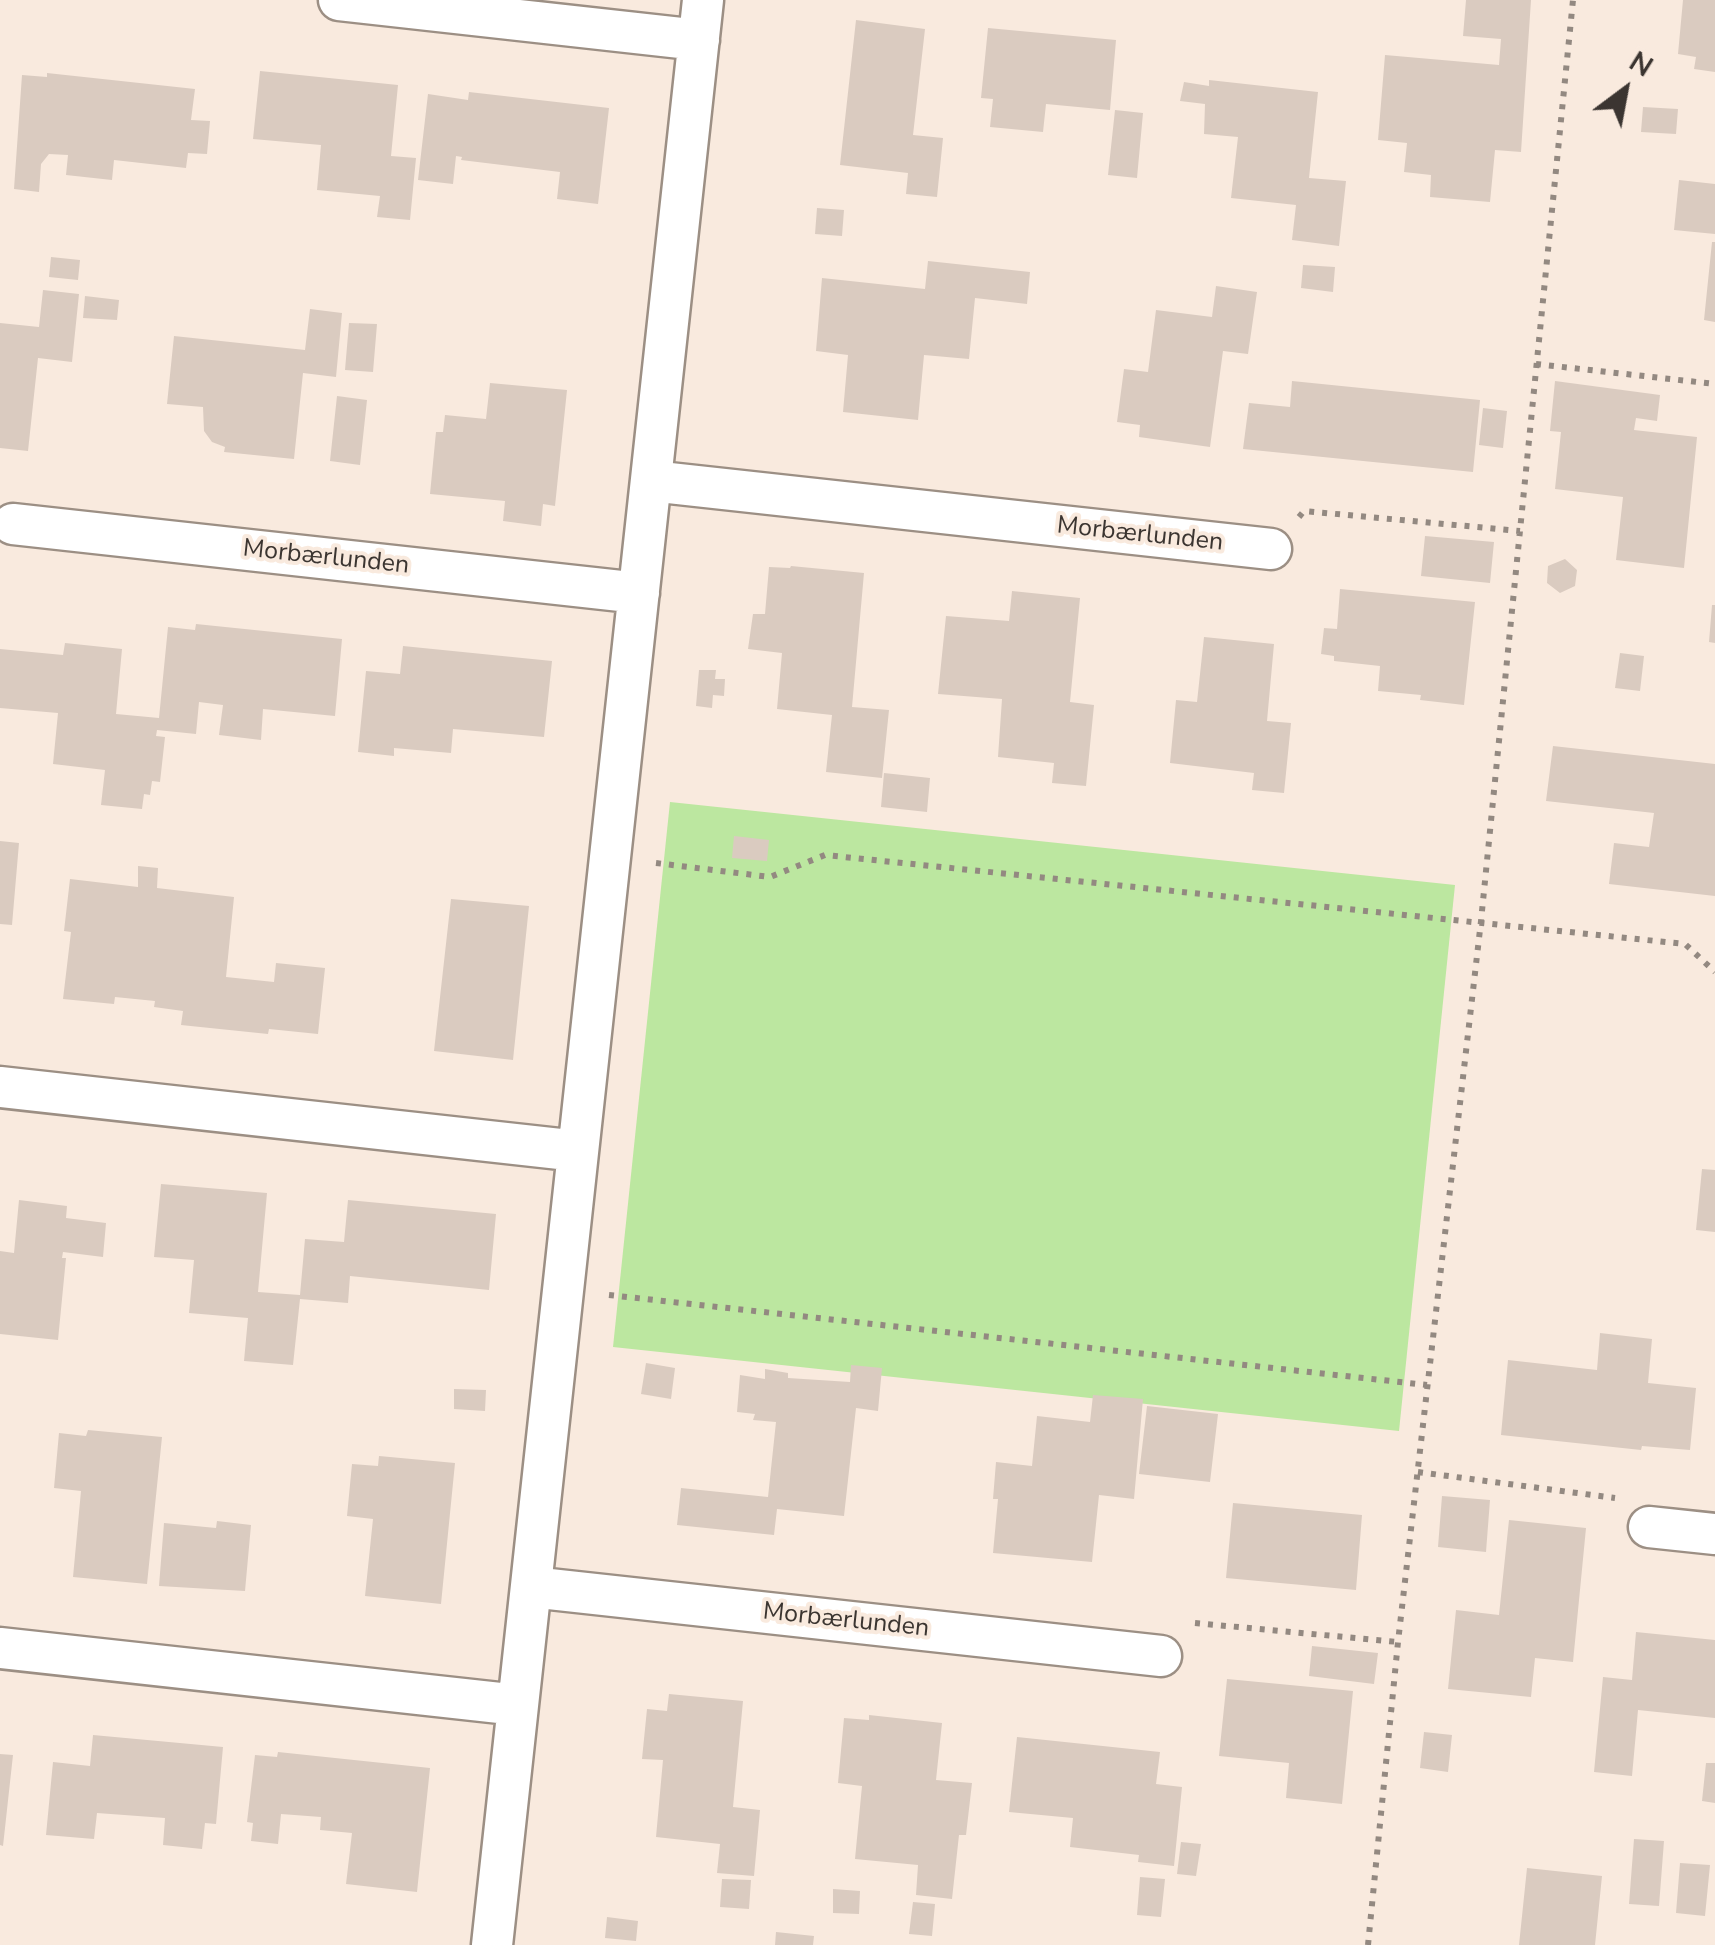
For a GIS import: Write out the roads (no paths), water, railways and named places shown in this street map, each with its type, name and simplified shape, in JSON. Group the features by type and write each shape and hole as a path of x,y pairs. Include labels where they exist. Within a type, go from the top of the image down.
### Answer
{"street":[{"path":"339,0 698,40"},
{"path":"492,1945 703,0"},
{"name":"Morbærlunden","path":"650,481 1271,549"},
{"name":"Morbærlunden","path":"13,524 638,593"},
{"path":"0,1087 578,1150"},
{"path":"1649,1527 1715,1534"},
{"name":"Morbærlunden","path":"531,1587 1161,1656"},
{"path":"0,1648 518,1705"}]}
